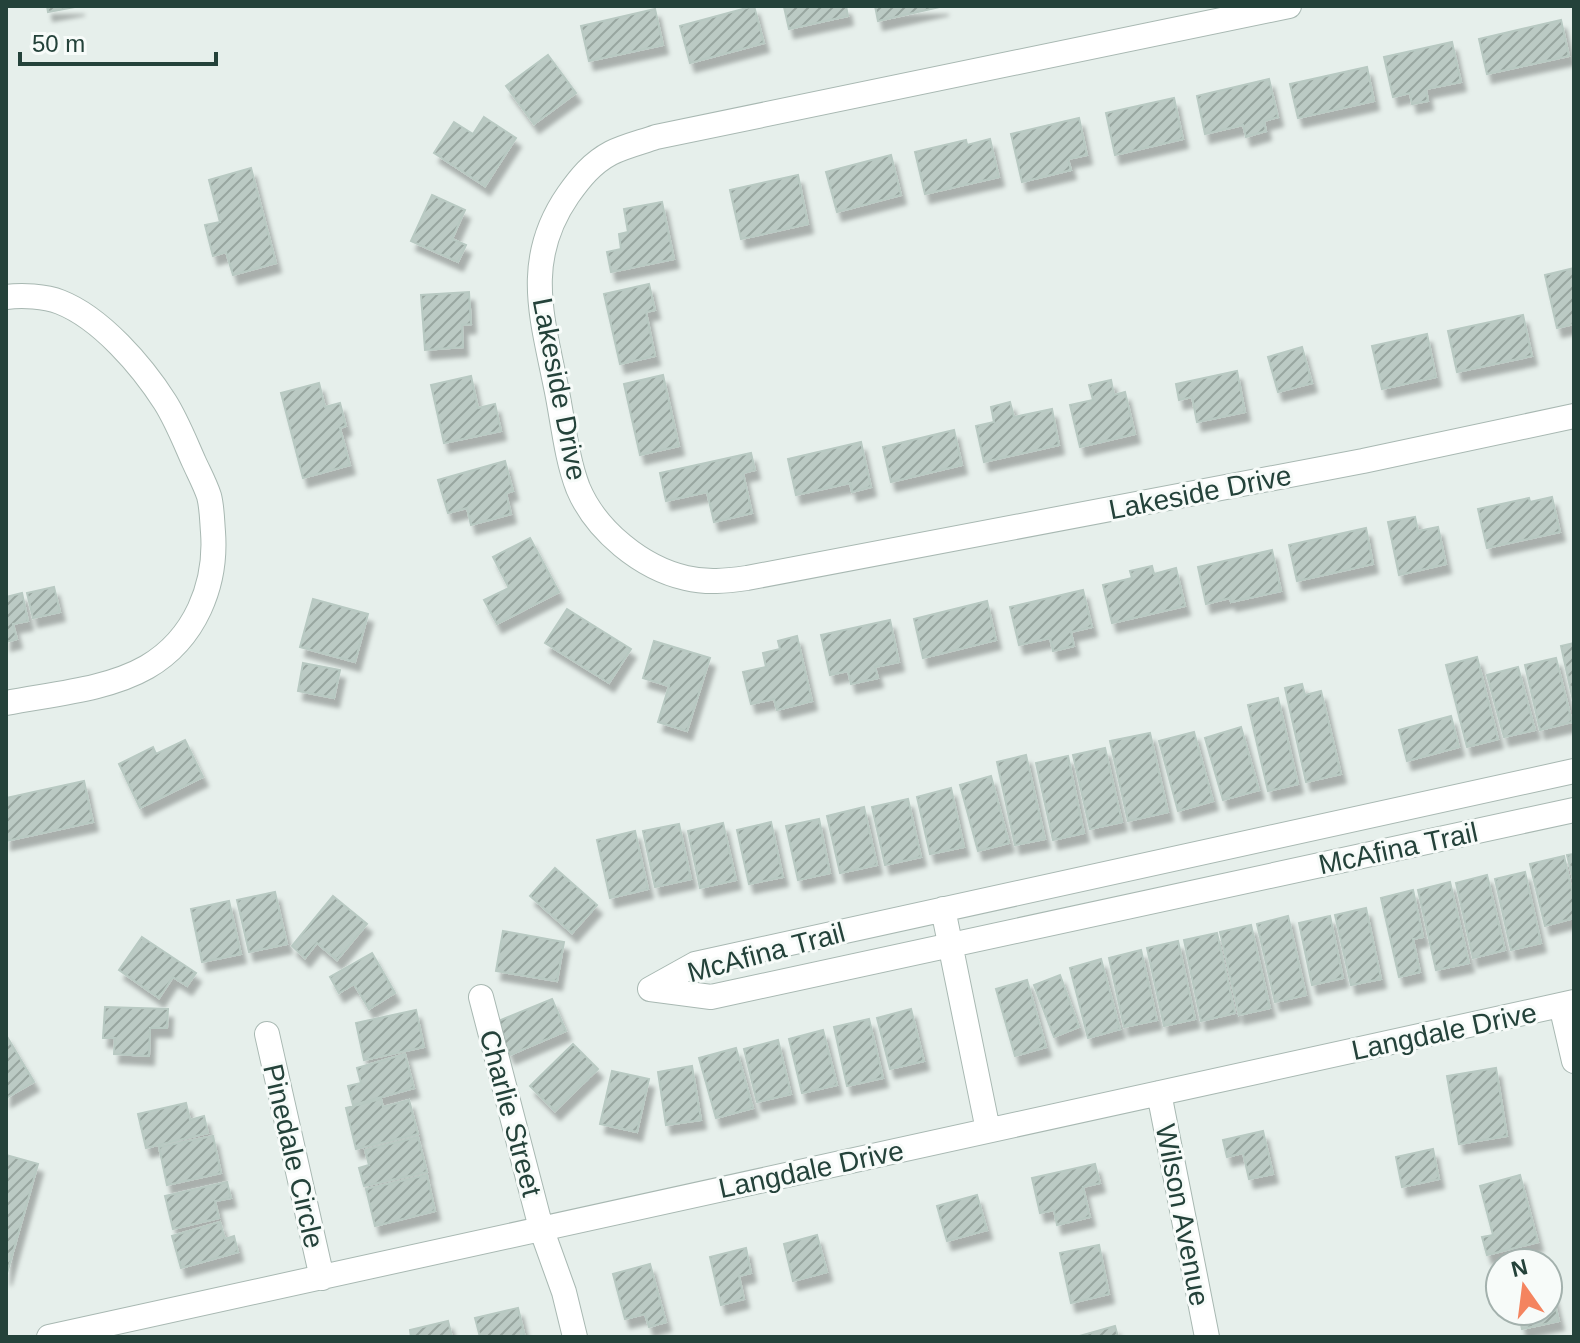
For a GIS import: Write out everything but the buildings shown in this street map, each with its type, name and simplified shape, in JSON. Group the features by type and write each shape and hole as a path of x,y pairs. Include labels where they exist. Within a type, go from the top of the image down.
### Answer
{"street":[{"name":"Lakeside Drive","path":"1289,6 656,137 613,152 596,162 581,176 555,213 539,268 539,298 570,456 579,488 591,511 617,542 652,565 688,579 715,582 1348,464 1574,416"},
{"path":"6,297 60,302 88,318 120,344 165,402 179,428 209,496 215,553 211,580 201,607 170,649 148,666 103,684 6,703"},
{"name":"McAfina Trail","path":"1574,771 695,964 650,989 711,997 1574,810"},
{"path":"1507,785 1513,823"},
{"path":"1356,819 1364,855"},
{"path":"1059,884 1066,920"},
{"path":"943,909 988,1130"},
{"path":"801,940 809,976"},
{"name":"Charlie Street","path":"481,997 541,1228 564,1292 575,1337"},
{"path":"1567,1004 1574,1061"},
{"name":"Langdale Drive","path":"49,1337 1567,1004"},
{"name":"Pinedale Circle","path":"267,1034 322,1278"},
{"name":"Wilson Avenue","path":"1159,1093 1207,1337"}]}
